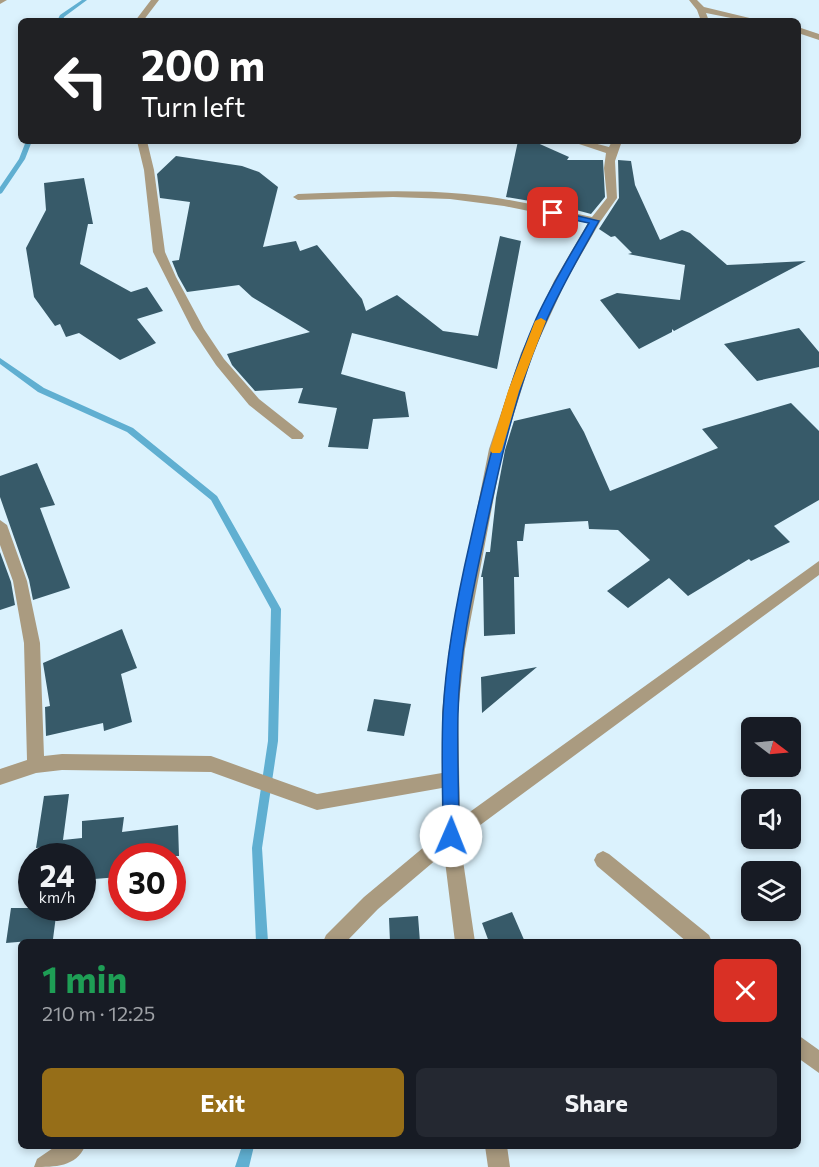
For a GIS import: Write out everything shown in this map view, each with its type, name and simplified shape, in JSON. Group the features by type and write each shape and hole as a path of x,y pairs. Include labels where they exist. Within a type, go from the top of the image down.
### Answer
{"street":[{"path":"141,18 155,0"},
{"path":"693,0 701,9 704,18"},
{"path":"701,9 744,18"},
{"path":"801,31 819,37"},
{"path":"142,144 149,170 159,252 170,277 198,329 220,362 254,402 297,436"},
{"path":"465,939 451,836 450,712 457,649 496,449 517,382 540,322 560,281 594,221 612,198 609,170 614,146 598,144"},
{"path":"298,197 413,194 453,196 532,208 594,221"},
{"path":"0,525 20,581 32,643 36,765"},
{"path":"336,939 371,903 451,836 819,567"},
{"path":"0,777 36,765 62,762 211,764 316,802 452,779"},
{"path":"603,860 698,939"},
{"path":"801,1048 819,1063"},
{"path":"45,1167 70,1149"},
{"path":"496,1149 499,1167"}],"building":[{"path":"517,144 540,144 569,157 567,160 603,160 605,197 591,214 506,197"},
{"path":"176,156 242,166 259,172 278,187 263,247 296,241 300,251 317,245 362,299 366,311 397,295 443,331 478,336 500,236 521,241 497,369 352,333 341,374 405,392 409,417 373,419 368,449 328,447 337,408 298,403 303,388 255,391 232,365 227,354 310,332 252,297 239,285 187,292 178,276 172,261 179,260 190,202 160,198 157,174"},
{"path":"618,160 631,161 635,185 660,240 682,230 690,233 727,265 806,261 674,331 672,329 672,332 639,349 600,300 617,293 680,300 685,265 628,254 632,253 615,236 611,237 599,229 619,198"},
{"path":"84,178 93,224 88,224 80,264 131,292 147,287 163,311 137,319 156,343 120,360 79,333 66,337 60,324 55,326 34,297 26,248 46,210 44,183"},
{"path":"799,328 819,352 819,367 757,381 724,344"},
{"path":"791,403 819,431 819,500 774,526 790,542 751,561 749,559 688,596 669,578 628,608 607,591 650,560 618,530 589,529 588,521 525,524 523,541 517,541 519,577 514,577 515,634 484,636 483,577 481,577 486,552 490,552 496,498 505,450 514,421 570,408 584,432 610,491 718,448 702,429"},
{"path":"37,463 55,505 40,508 70,588 33,600 29,580 0,497 0,476"},
{"path":"0,552 11,582 15,605 0,610"},
{"path":"122,629 137,668 121,674 132,722 104,731 103,723 46,736 45,707 50,706 43,663"},
{"path":"537,667 482,713 481,677"},
{"path":"374,699 411,704 404,736 367,731"},
{"path":"69,794 63,840 82,838 82,821 124,817 122,832 178,825 179,843 108,843 108,878 96,879 96,843 37,843 44,796"},
{"path":"11,908 18,908 18,921 55,921 53,939 18,939 18,942 6,943"},
{"path":"512,912 524,939 488,939 482,923"},
{"path":"418,916 420,939 390,939 389,918"}],"waterway":[{"path":"61,18 85,0"},
{"path":"0,192 22,159 28,144"},
{"path":"0,360 41,390 130,430 214,498 276,609 273,741 257,848 262,939"},
{"path":"242,1167 247,1149"}],"slow traffic":[{"path":"496,450 507,410 541,321"}],"route":[{"path":"451,836 450,712 457,649 496,449 527,353 549,302 594,221 553,213"}]}
